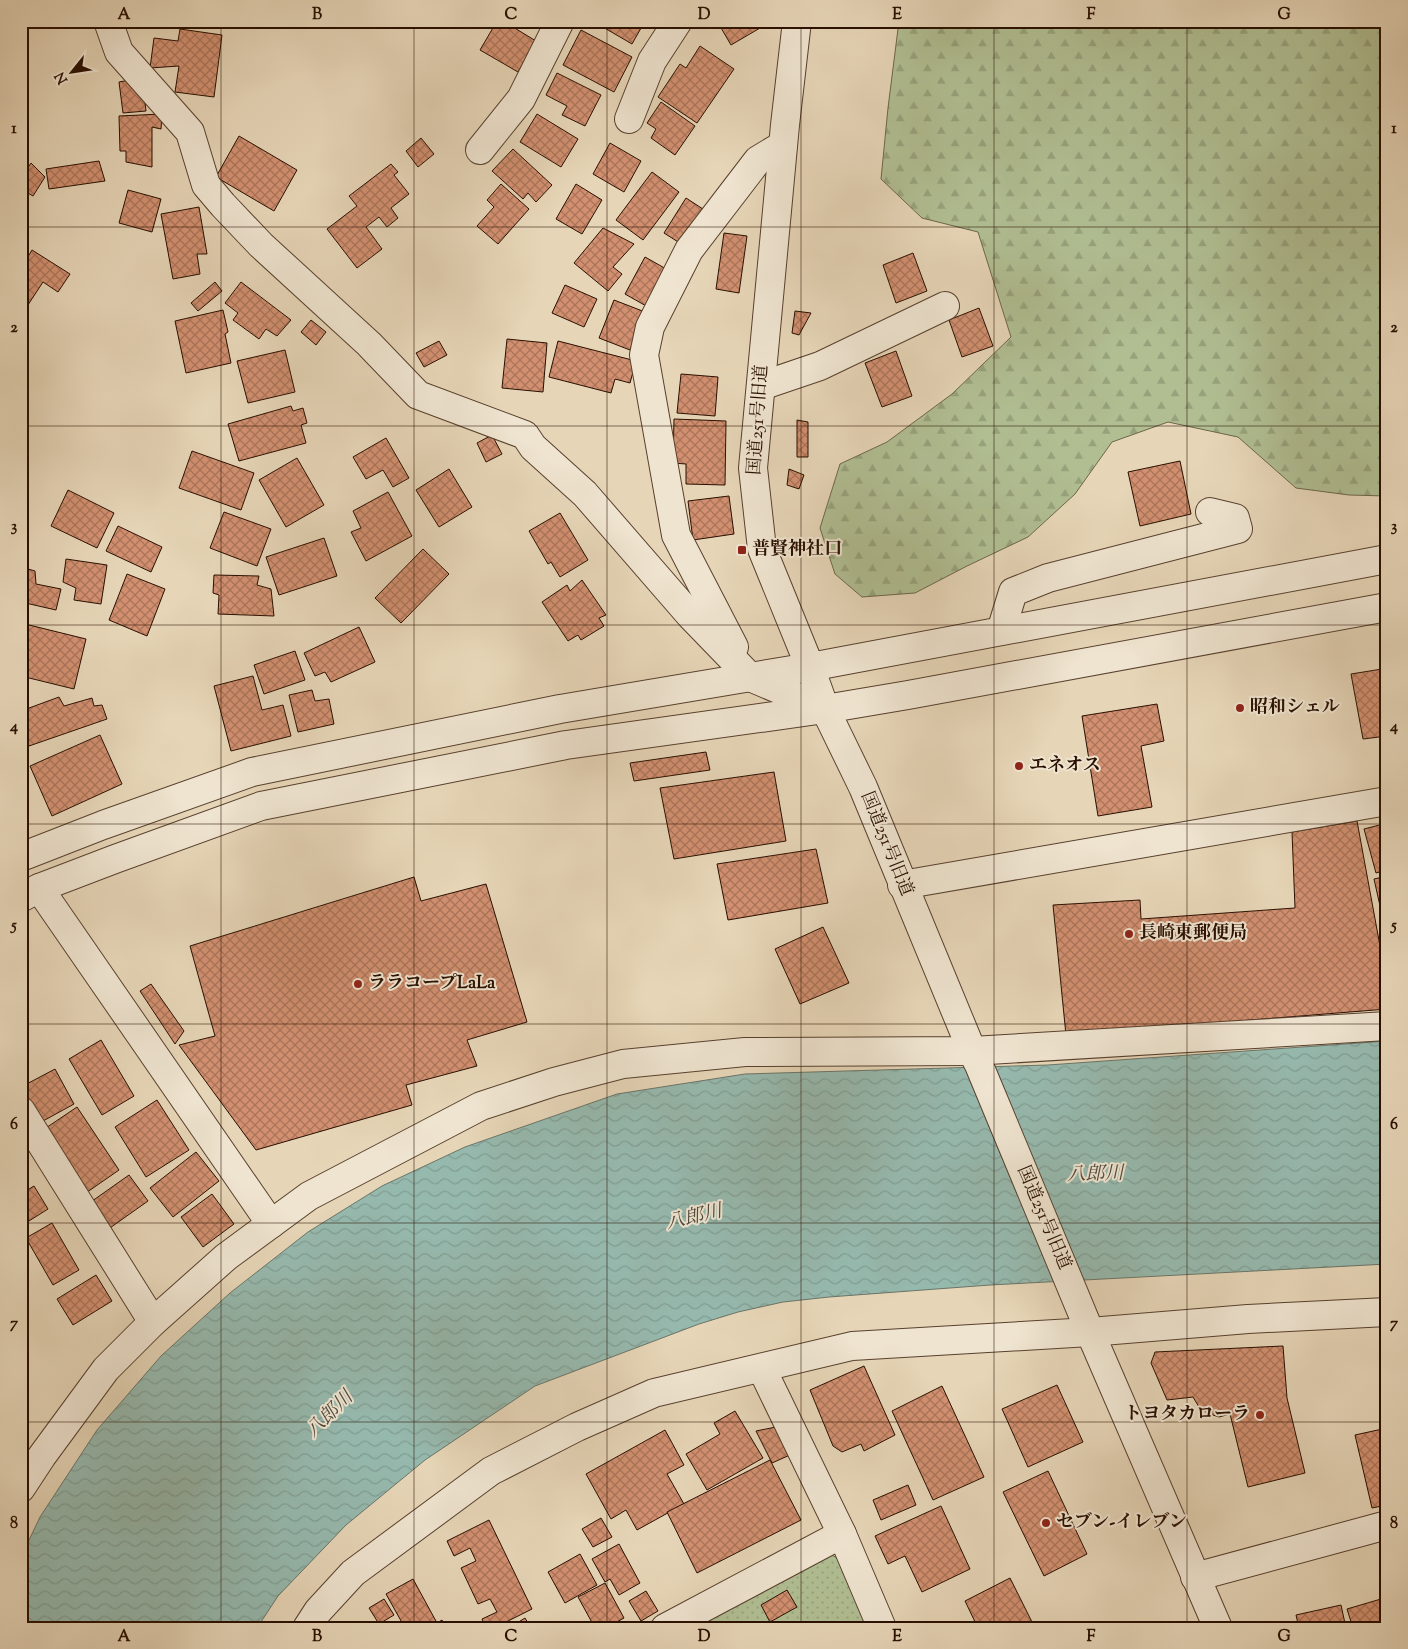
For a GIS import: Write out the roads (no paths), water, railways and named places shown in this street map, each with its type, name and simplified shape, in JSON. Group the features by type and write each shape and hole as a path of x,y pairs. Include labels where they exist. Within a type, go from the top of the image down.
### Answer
{"street":[{"path":"108,21 119,52 190,132 206,185 255,238 369,344 418,395 525,435 533,447 585,494 690,615 750,677 824,709"},
{"path":"480,150 520,99 560,21"},
{"path":"629,119 652,61 678,21"},
{"name":"国道251号旧道","path":"797,21 783,145 753,468 762,549 810,667 824,709 863,787 902,885 1090,1332 1218,1628"},
{"path":"750,677 704,593 676,535 644,355 650,327 689,250 758,160 783,145"},
{"path":"761,386 820,366 945,306"},
{"path":"1001,631 1013,592 1048,578 1238,530 1235,518 1210,512"},
{"path":"21,857 103,825 252,772 560,710 810,667 1387,559"},
{"path":"271,1224 30,893 115,859 261,806 566,745 824,709 908,695 1387,607"},
{"path":"902,885 1387,801"},
{"path":"21,1488 42,1456 106,1369 153,1322 226,1257 310,1196 481,1106 554,1082 622,1064 745,1052 975,1058 1387,1026"},
{"path":"21,1112 153,1322"},
{"path":"306,1628 354,1573 490,1471 578,1427 654,1393 852,1346 1090,1332 1248,1319 1387,1312"},
{"path":"762,1368 842,1534 882,1628"},
{"path":"1196,1577 1387,1525"},
{"path":"666,1628 842,1534"}],"water":[{"name":"八郎川","path":"1387,1041 1387,1264 990,1285 829,1297 783,1302 738,1312 699,1324 535,1386 425,1460 346,1525 278,1596 257,1628 21,1628 21,1557 40,1517 97,1430 161,1356 230,1293 308,1232 382,1186 465,1147 617,1094 745,1074 1048,1065"}],"place":[{"name":"普賢神社口","path":"742,550"},
{"name":"昭和シェル","path":"1240,708"},
{"name":"エネオス","path":"1019,766"},
{"name":"長崎東郵便局","path":"1129,934"},
{"name":"ララコープLaLa","path":"358,984"},
{"name":"トヨタカローラ","path":"1260,1415"},
{"name":"セブン-イレブン","path":"1046,1523"}]}
